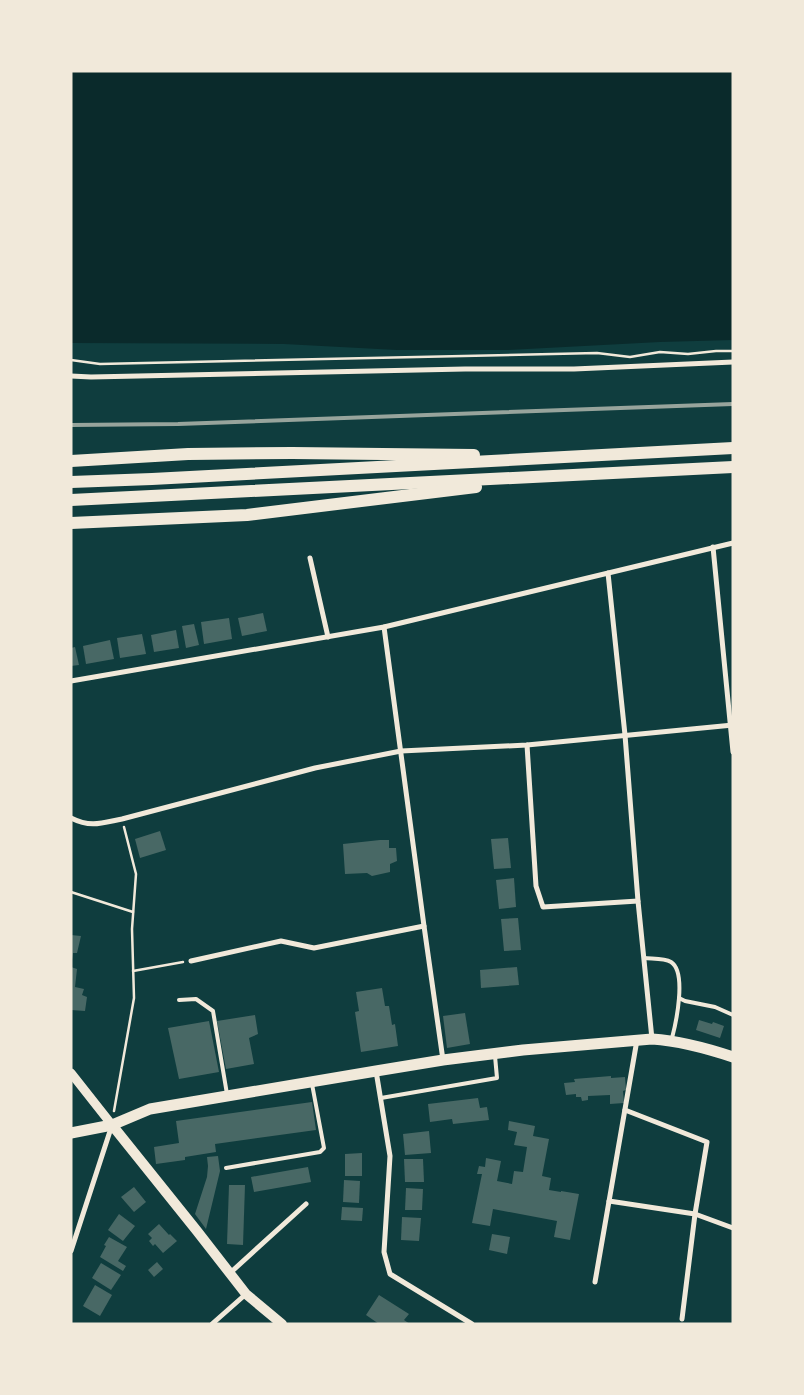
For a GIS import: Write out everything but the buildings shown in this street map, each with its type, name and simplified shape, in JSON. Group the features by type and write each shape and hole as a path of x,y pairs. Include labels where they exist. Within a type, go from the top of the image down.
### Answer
{"highway":[{"path":"71,482 152,480 733,448"},
{"path":"71,461 188,454 292,453 581,456"},
{"path":"71,500 733,466"},
{"path":"71,524 247,515 588,474"}],"main road":[{"path":"71,1133 112,1125 150,1109 443,1060 523,1050 652,1039 671,1040 733,1057"},
{"path":"112,1125 246,1294 282,1324"}],"street":[{"path":"71,376 456,369 574,369 733,362"},
{"path":"71,681 384,627 733,543"},
{"path":"713,547 732,725 733,752"},
{"path":"310,558 328,637"},
{"path":"608,573 625,735 638,901 652,1039"},
{"path":"384,627 443,1060"},
{"path":"71,818 93,825 315,768 401,750 527,745 732,725"},
{"path":"527,745 536,886 543,907 638,901"},
{"path":"191,961 281,941 314,948 424,926"},
{"path":"595,1282 637,1039"},
{"path":"376,1071 390,1156 384,1252 390,1274 472,1324"},
{"path":"71,1073 112,1125 71,1250"},
{"path":"625,1110 707,1142 695,1214 682,1319"},
{"path":"609,1201 695,1214 733,1228"},
{"path":"230,1274 306,1204"},
{"path":"212,1324 246,1294"}],"lane":[{"path":"644,958 668,960 674,963 678,974 679,998 671,1040"},
{"path":"179,1000 196,998 213,1011 227,1096"},
{"path":"679,998 715,1007 733,1015"},
{"path":"381,1098 497,1078 495,1054"},
{"path":"226,1168 323,1150 312,1082"}],"path":[{"path":"71,360 100,364 587,354 630,356 660,352 688,354 733,351"},
{"path":"112,1125 134,998 133,912 136,874 122,819"},
{"path":"71,892 133,912"},
{"path":"133,971 191,961"}],"water":[{"path":"71,71 733,71 733,340 508,350 397,350 284,344 71,343"}],"railway":[{"path":"71,425 178,424 733,404"}]}
